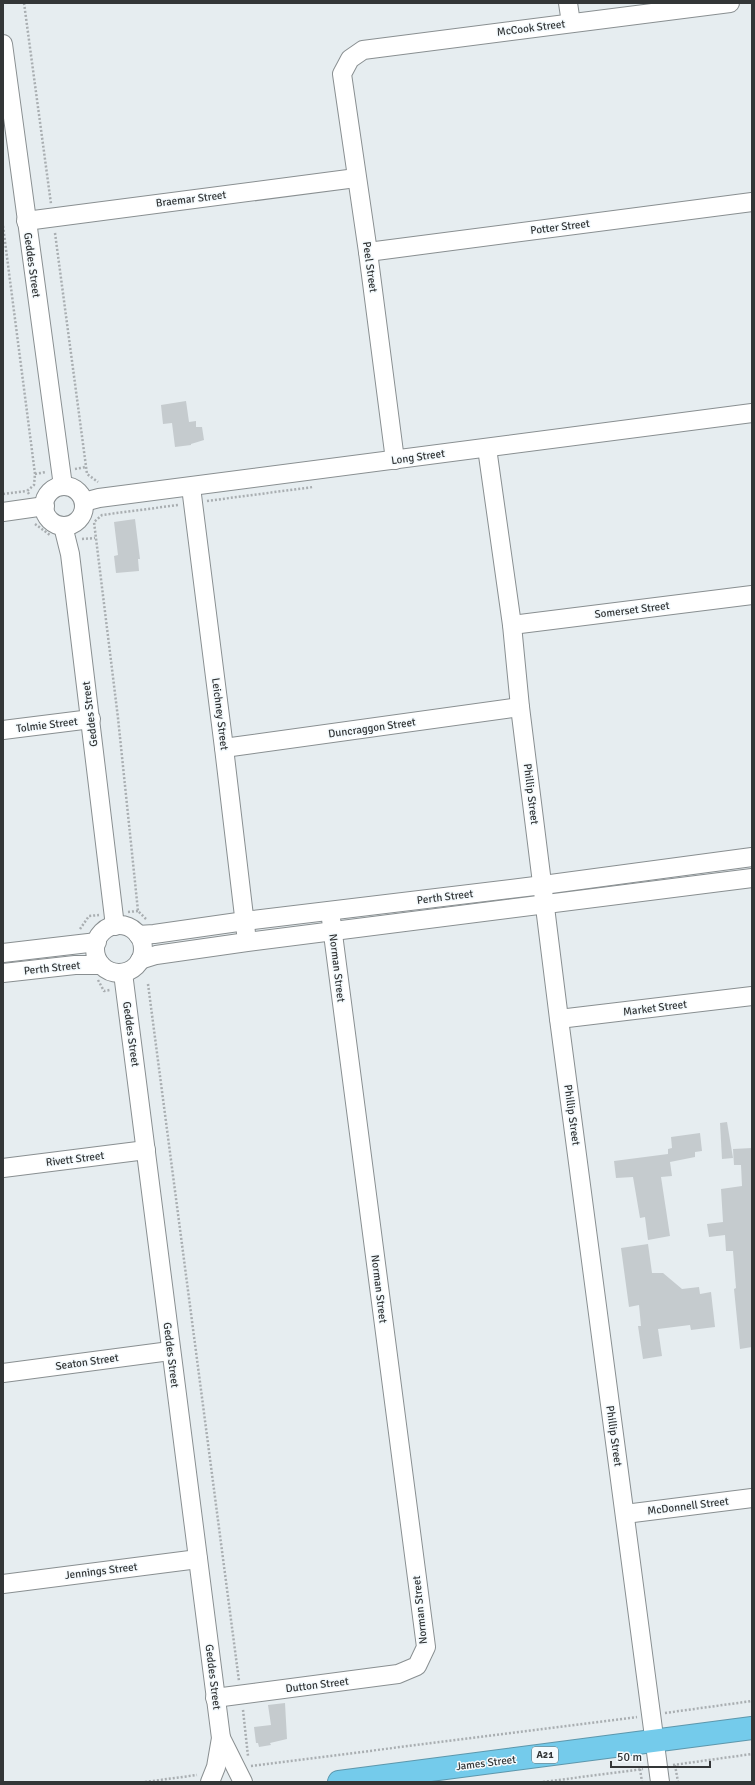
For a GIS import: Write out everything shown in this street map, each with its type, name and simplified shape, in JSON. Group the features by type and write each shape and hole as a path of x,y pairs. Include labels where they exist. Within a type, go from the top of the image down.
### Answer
{"highway":[{"name":"James Street","path":"339,1782 752,1728"}],"street":[{"path":"568,3 571,23"},
{"name":"McCook Street","path":"342,74 350,59 363,50 730,3"},
{"name":"Geddes Street","path":"3,44 62,486"},
{"name":"Peel Street","path":"342,74 368,252 395,460"},
{"name":"Braemar Street","path":"26,221 356,178"},
{"name":"Potter Street","path":"368,252 752,202"},
{"name":"Long Street","path":"95,505 192,495 395,460 752,413"},
{"name":"Phillip Street","path":"487,448 512,625 520,708 546,903 559,1019 660,1782"},
{"path":"3,512 33,507 49,493 62,486 75,489 95,505 83,514 78,521 58,531 56,524 46,513 33,507"},
{"name":"Leichney Street","path":"192,495 247,942"},
{"name":"Geddes Street","path":"58,531 70,554 115,926"},
{"name":"Somerset Street","path":"512,625 752,595"},
{"name":"Duncraggon Street","path":"224,748 520,708"},
{"name":"Tolmie Street","path":"3,730 91,719"},
{"name":"Perth Street","path":"146,934 543,885 752,857"},
{"name":"Perth Street","path":"140,960 156,955 247,942 752,878"},
{"name":"Norman Street","path":"330,911 426,1647 417,1666"},
{"path":"115,926 129,928 146,934 140,960 124,981 111,972 97,972 95,951 97,942 102,933 115,926"},
{"name":"Perth Street","path":"3,953 97,942"},
{"name":"Perth Street","path":"3,973 75,965 97,972"},
{"name":"Geddes Street","path":"124,981 215,1698 221,1738 243,1782"},
{"name":"Market Street","path":"559,1019 752,996"},
{"name":"Rivett Street","path":"3,1168 146,1150"},
{"name":"Seaton Street","path":"3,1373 170,1351"},
{"name":"McDonnell Street","path":"625,1514 752,1498"},
{"name":"Jennings Street","path":"3,1584 198,1559"},
{"name":"Dutton Street","path":"215,1698 398,1674 417,1666"},
{"name":"Geddes Street","path":"205,1778 216,1767 221,1738"}],"path":[{"path":"24,3 87,474 98,482 94,522 95,538 118,718 138,911 152,926 146,934"},
{"path":"3,226 35,474 33,507 35,524 46,533 58,531"},
{"path":"3,494 33,507"},
{"path":"95,505 192,495"},
{"path":"97,972 104,991 124,981"},
{"path":"148,984 250,1767 638,1717"},
{"path":"663,1713 752,1701"},
{"path":"671,1765 752,1754"},
{"path":"675,1765 678,1782"},
{"path":"543,1782 646,1768"},
{"path":"640,1769 642,1782"},
{"path":"145,1782 205,1778"}],"building":[{"path":"186,401 189,422 196,421 196,427 202,427 204,440 191,445 175,447 172,423 163,424 161,405"},
{"path":"135,519 140,559 138,559 139,571 116,573 114,556 118,555 114,522"},
{"path":"727,1122 733,1158 722,1159 720,1123"},
{"path":"700,1133 702,1151 695,1152 695,1157 670,1162 672,1176 661,1177 670,1236 648,1240 645,1217 640,1218 633,1177 616,1178 614,1161 668,1154 668,1149 672,1148 671,1137"},
{"path":"752,1148 752,1347 740,1349 734,1289 736,1288 733,1251 726,1251 725,1235 709,1237 707,1224 723,1222 721,1189 742,1186 741,1165 734,1165 733,1149"},
{"path":"648,1244 652,1273 663,1273 682,1289 699,1287 700,1294 711,1292 715,1327 691,1330 690,1325 658,1329 662,1356 643,1359 638,1326 641,1326 639,1305 629,1307 621,1248"},
{"path":"285,1703 287,1739 270,1743 271,1745 259,1747 258,1743 256,1743 254,1727 271,1725 268,1705"}]}
